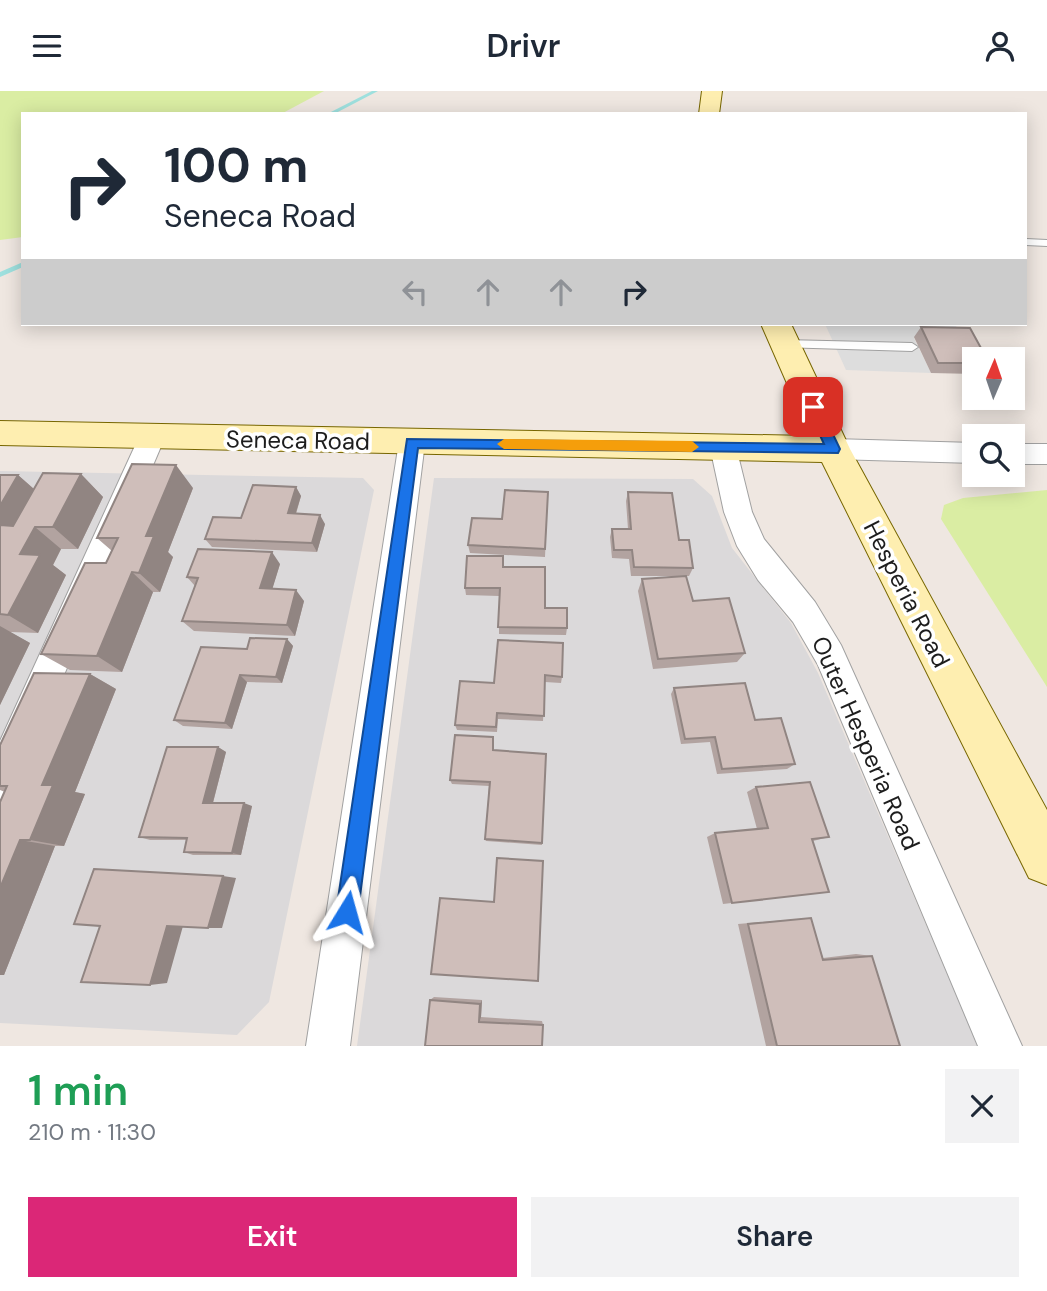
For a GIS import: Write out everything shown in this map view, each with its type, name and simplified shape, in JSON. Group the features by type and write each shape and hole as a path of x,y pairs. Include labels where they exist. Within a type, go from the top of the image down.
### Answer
{"main road":[{"path":"709,112 712,91"},
{"name":"Hesperia Road","path":"780,334 833,449 1047,860"},
{"name":"Seneca Road","path":"0,433 833,449"}],"street":[{"path":"0,782 152,437"},
{"path":"328,1046 412,442"},
{"name":"Outer Hesperia Road","path":"723,447 738,512 752,546 769,571 804,612 830,656 1000,1046"},
{"name":"Seneca Road","path":"833,449 962,453"},
{"path":"1025,454 1047,454"}],"lane":[{"path":"1027,242 1047,243"},
{"path":"780,334 912,347"}],"shaded area":[{"path":"826,326 956,326 962,338 914,338 931,373 846,370"},
{"path":"0,471 363,478 374,490 269,1002 237,1035 0,1023"},
{"path":"434,478 693,479 712,496 732,548 791,623 818,673 978,1046 357,1046"}],"green space":[{"path":"0,91 324,91 285,112 21,112 21,237 0,240"},
{"path":"1047,490 1047,687 941,519 944,505 963,498"}],"building":[{"path":"921,327 970,328 980,347 962,347 962,363 938,363"},
{"path":"132,464 176,465 146,536 154,536 139,573 132,572 97,656 41,654 85,563 106,563 118,538 97,538"},
{"path":"43,473 81,474 53,527 35,527 20,554 40,555 8,615 0,614 0,525 13,526"},
{"path":"0,475 18,475 0,506"},
{"path":"253,485 296,487 288,513 320,515 312,543 205,539 213,517 241,518"},
{"path":"505,490 548,492 545,549 468,545 472,518 502,519"},
{"path":"628,492 672,493 679,540 689,540 693,568 634,567 632,550 614,550 612,529 631,529"},
{"path":"198,549 272,552 260,588 296,590 287,625 182,621 198,578 187,577"},
{"path":"467,556 503,556 503,567 545,567 545,608 567,608 567,628 498,627 500,588 465,588"},
{"path":"686,576 693,601 729,598 745,653 658,659 642,579"},
{"path":"250,638 287,639 276,677 240,675 225,723 174,720 201,647 247,649"},
{"path":"498,640 563,643 562,677 545,675 544,716 497,713 496,727 455,725 460,681 494,683"},
{"path":"34,673 90,674 42,785 53,785 30,840 20,840 0,888 0,802 7,786 0,786 0,745"},
{"path":"745,683 755,720 781,718 795,764 722,769 715,737 685,739 674,688"},
{"path":"455,735 493,737 493,750 546,754 542,843 485,839 490,782 450,780"},
{"path":"167,747 218,747 203,803 244,803 232,853 184,852 187,838 139,837"},
{"path":"810,782 829,837 812,839 829,892 732,903 715,833 768,828 756,787"},
{"path":"497,858 543,861 538,981 431,974 440,898 494,902"},
{"path":"94,869 223,876 208,928 167,926 150,985 81,982 100,926 74,924"},
{"path":"811,918 823,960 872,956 900,1046 777,1046 748,924"},
{"path":"430,1000 480,1004 479,1022 543,1025 542,1046 425,1046"}],"waterway":[{"path":"333,112 376,91"},
{"path":"0,275 21,265"}],"slow traffic":[{"path":"504,444 692,447"}],"route":[{"path":"347,912 412,442 833,449 813,407"}]}
